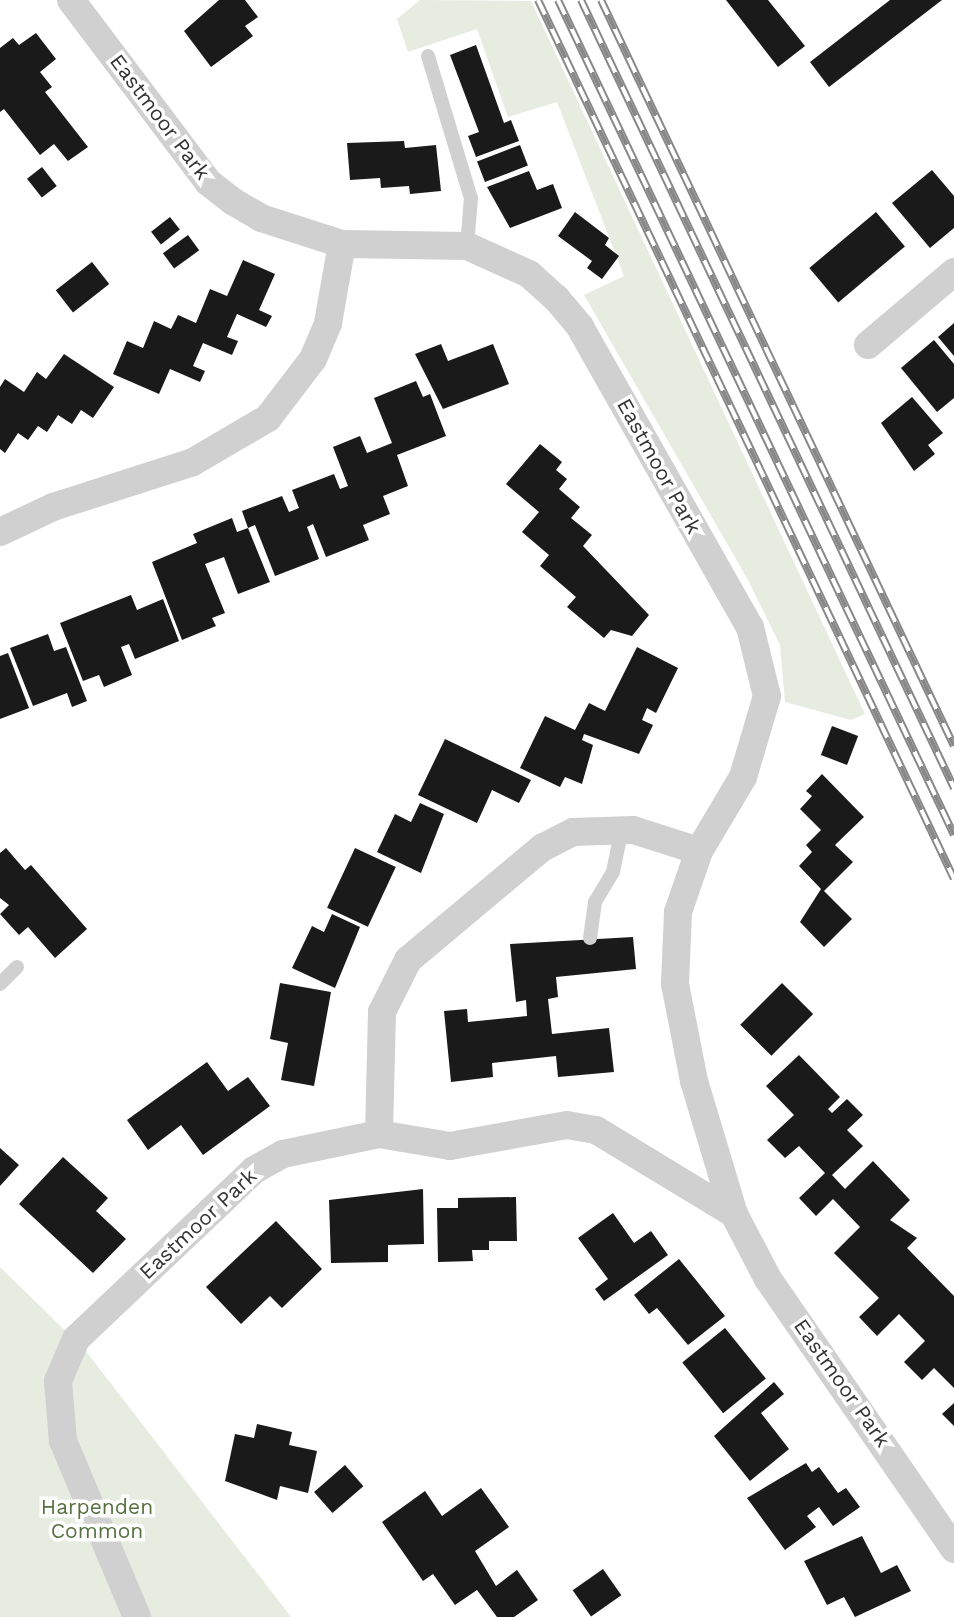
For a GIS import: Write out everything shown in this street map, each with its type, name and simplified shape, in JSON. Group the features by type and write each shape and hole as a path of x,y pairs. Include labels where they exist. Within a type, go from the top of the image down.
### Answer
{"street":[{"name":"Eastmoor Park","path":"71,0 208,182 261,218 342,244 467,246 529,274 580,327 750,627 766,696 743,777 699,851 678,912 675,984 694,1081 734,1214 768,1279 954,1549"},
{"path":"0,532 52,507 193,462 268,418 313,359 328,323 342,244"},
{"path":"868,345 954,272"},
{"path":"379,1135 382,1012 408,960 543,846 573,832 622,828 699,851"},
{"name":"Eastmoor Park","path":"137,1617 63,1441 58,1381 76,1339 254,1170 283,1154 379,1135 450,1146 567,1125 596,1130 734,1214"}],"lane":[{"path":"428,56 471,198 467,246"},
{"path":"590,938 594,902 613,872 622,828"},
{"path":"0,984 17,967"}],"green space":[{"path":"420,0 531,1 865,714 851,720 785,702 780,645 748,580 584,295 624,276 557,102 508,117 477,29 408,52 397,19"},
{"name":"Harpenden Common","path":"0,1267 85,1350 291,1617 0,1617"}],"building":[{"path":"219,0 245,0 258,17 245,26 253,36 211,67 184,31"},
{"path":"726,0 768,0 805,46 778,67"},
{"path":"890,0 942,0 829,87 810,62"},
{"path":"36,33 56,59 40,72 52,87 45,92 88,147 68,161 54,144 40,155 4,109 0,112 0,48 13,38 19,45"},
{"path":"476,45 504,123 511,120 519,141 476,157 468,136 479,132 450,55"},
{"path":"404,141 405,148 436,145 441,191 410,194 409,186 381,188 380,178 350,180 347,143"},
{"path":"520,145 528,166 485,182 477,161"},
{"path":"42,167 57,186 42,198 27,179"},
{"path":"932,170 954,196 954,228 930,248 892,203"},
{"path":"529,171 537,190 553,184 562,208 510,228 487,187"},
{"path":"575,212 609,238 605,245 619,256 602,279 587,268 592,261 558,236"},
{"path":"876,212 905,246 838,302 809,268"},
{"path":"170,217 180,230 161,244 151,232"},
{"path":"188,235 199,250 174,269 163,253"},
{"path":"243,260 275,274 259,310 272,316 266,327 237,314 227,337 238,341 232,355 203,343 193,366 205,371 200,382 170,369 159,394 113,374 127,341 143,348 154,321 171,329 178,315 196,323 210,289 227,296"},
{"path":"92,262 109,284 73,312 56,290"},
{"path":"954,323 954,356 938,337"},
{"path":"934,340 954,364 954,398 937,412 901,368"},
{"path":"441,344 448,361 493,344 509,384 443,409 415,354"},
{"path":"64,354 114,387 93,418 81,410 72,424 58,415 47,432 38,426 28,440 18,433 5,453 0,449 0,387 5,379 24,392 37,372 46,379"},
{"path":"416,381 423,397 430,394 446,436 397,455 408,486 383,496 390,514 363,525 369,540 326,557 313,524 307,527 319,559 275,576 255,525 248,528 242,511 282,496 289,512 299,508 292,490 334,474 340,489 348,486 333,447 360,436 367,453 392,443 374,398"},
{"path":"912,397 943,433 928,445 935,454 914,471 881,423"},
{"path":"540,444 562,462 556,470 567,479 559,489 580,507 571,518 592,535 583,546 649,615 632,636 611,630 604,638 567,607 576,597 540,566 549,555 522,532 539,512 506,484"},
{"path":"232,518 237,532 248,528 270,582 238,594 224,557 205,564 225,613 212,618 216,626 182,640 152,562 197,543 193,534"},
{"path":"131,595 137,610 163,599 179,641 135,659 129,644 121,647 132,675 104,687 99,675 83,681 60,623"},
{"path":"48,634 54,651 66,647 87,701 72,707 67,693 33,706 10,648"},
{"path":"637,647 678,668 656,713 647,708 642,720 653,725 639,754 584,734 582,740 593,745 582,784 565,777 560,787 520,768 545,716 575,730 589,703 605,711"},
{"path":"8,653 29,708 0,719 0,656"},
{"path":"832,726 858,736 847,765 821,755"},
{"path":"445,739 531,780 519,803 492,790 477,823 418,795"},
{"path":"822,774 864,817 835,845 853,862 824,891 852,919 824,947 800,922 821,889 799,866 812,852 806,845 821,830 800,809 812,796 806,791"},
{"path":"420,803 444,814 421,873 377,852 395,814 411,822"},
{"path":"6,848 25,870 31,865 87,929 55,958 28,927 19,935 0,914 9,905 0,898 0,853"},
{"path":"355,848 396,867 368,927 327,908"},
{"path":"332,914 360,927 335,988 292,968 312,926 324,932"},
{"path":"633,937 636,969 556,977 558,997 548,999 552,1034 609,1028 614,1072 558,1077 556,1056 492,1063 493,1077 451,1082 444,1011 467,1009 468,1022 527,1016 526,1000 516,1002 510,944"},
{"path":"280,983 331,992 314,1086 281,1080 288,1043 270,1039"},
{"path":"782,983 813,1014 771,1056 740,1025"},
{"path":"799,1055 840,1097 828,1109 832,1113 847,1099 863,1115 847,1130 863,1146 832,1175 845,1189 873,1161 910,1200 890,1220 917,1238 907,1248 954,1296 954,1388 934,1368 922,1380 904,1362 925,1341 899,1314 877,1336 859,1317 879,1298 834,1253 860,1227 833,1199 816,1216 799,1198 825,1173 799,1146 785,1158 767,1140 794,1115 766,1086"},
{"path":"207,1062 228,1091 248,1077 270,1106 203,1155 181,1125 148,1150 127,1120"},
{"path":"0,1148 19,1165 0,1186"},
{"path":"63,1157 108,1198 96,1211 126,1239 93,1273 19,1204"},
{"path":"423,1189 424,1244 388,1245 388,1262 331,1263 329,1200"},
{"path":"516,1197 517,1241 489,1241 489,1250 472,1250 473,1261 438,1262 437,1208 458,1208 458,1198"},
{"path":"613,1213 634,1243 651,1231 668,1255 604,1301 595,1289 608,1279 578,1238"},
{"path":"276,1221 322,1269 282,1308 270,1296 241,1324 206,1287"},
{"path":"679,1259 725,1316 688,1345 657,1308 649,1314 634,1295"},
{"path":"725,1328 766,1379 723,1413 682,1363"},
{"path":"774,1382 784,1394 761,1413 789,1449 750,1481 714,1436"},
{"path":"954,1403 954,1426 942,1414"},
{"path":"257,1424 292,1432 289,1445 317,1451 308,1493 280,1486 277,1500 225,1481 235,1434 254,1438"},
{"path":"806,1463 812,1472 819,1467 838,1493 846,1488 860,1507 833,1526 819,1507 807,1516 816,1527 785,1550 747,1498"},
{"path":"345,1465 363,1486 332,1513 314,1492"},
{"path":"481,1488 509,1527 475,1551 496,1586 517,1570 538,1600 514,1617 497,1617 477,1590 455,1605 433,1574 423,1581 382,1522 425,1491 442,1516"},
{"path":"862,1536 881,1573 897,1565 911,1591 855,1617 844,1597 827,1605 804,1561"},
{"path":"603,1569 621,1595 591,1616 573,1590"}],"railway":[{"path":"538,0 954,879"},
{"path":"558,0 954,835"},
{"path":"581,0 954,788"},
{"path":"601,0 954,746"}]}
